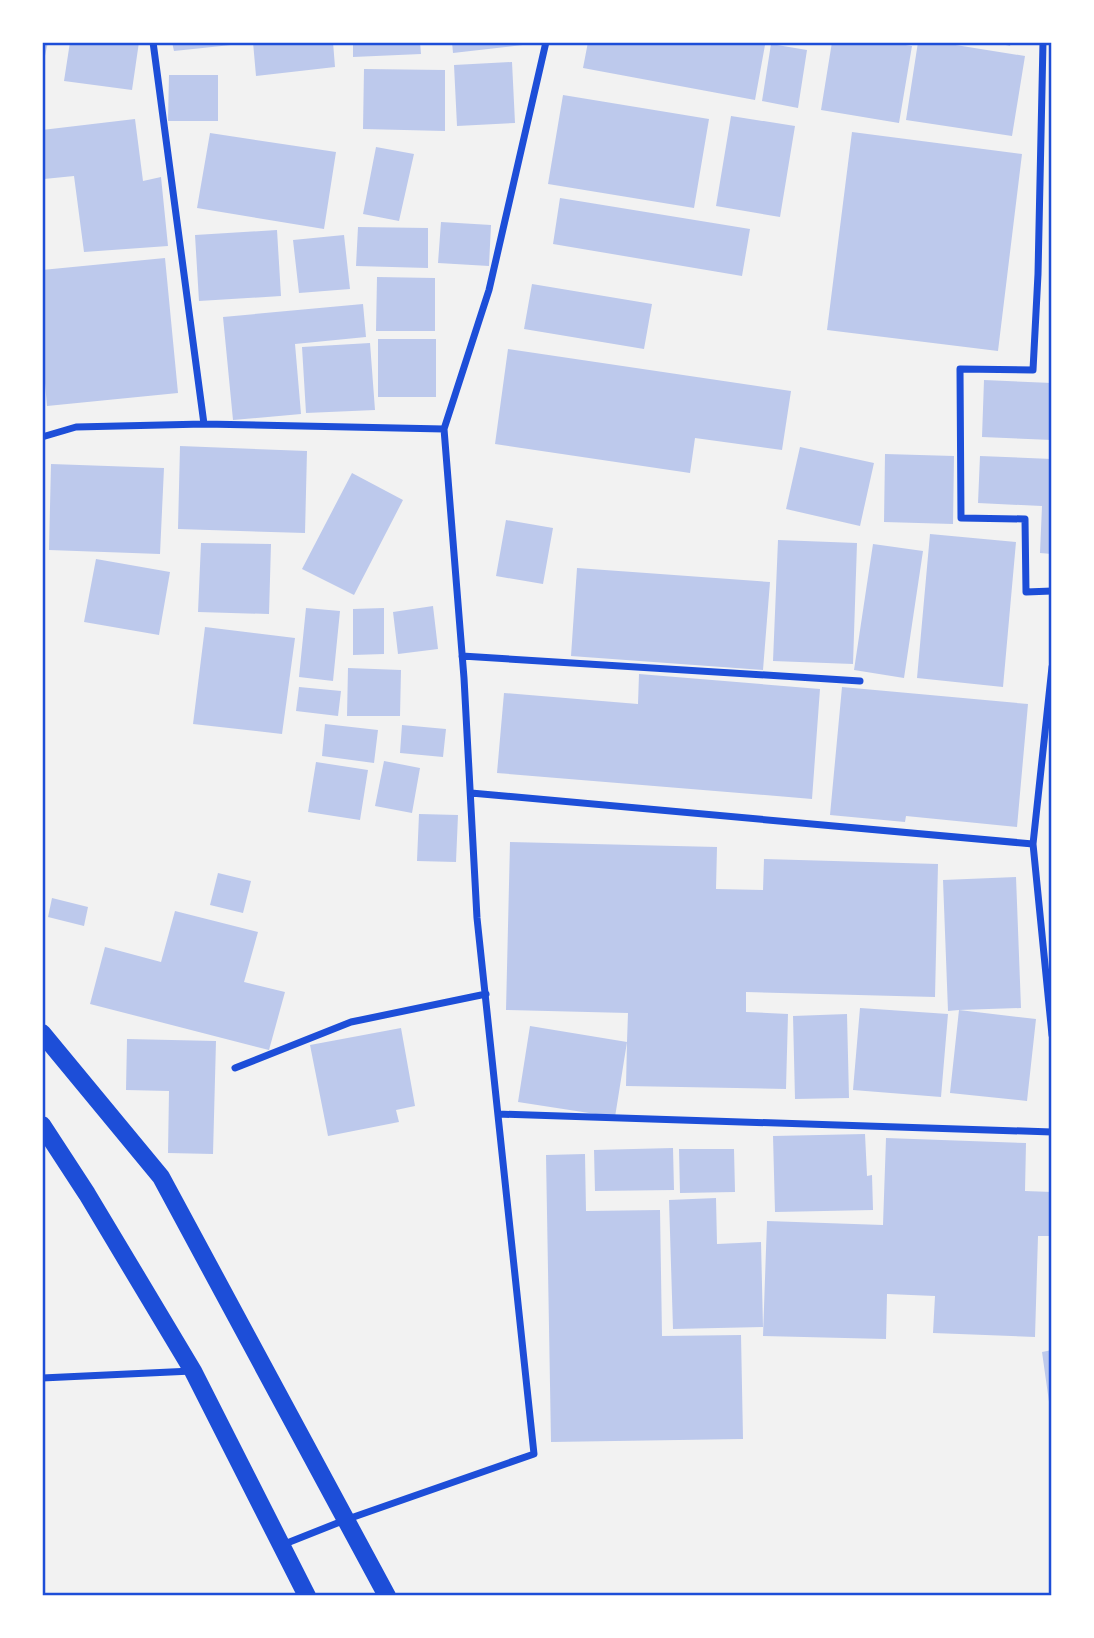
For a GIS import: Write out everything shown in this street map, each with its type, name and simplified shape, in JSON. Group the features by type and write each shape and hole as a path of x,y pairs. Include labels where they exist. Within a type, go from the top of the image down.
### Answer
{"main road":[{"path":"42,1033 161,1177 387,1596"},
{"path":"42,1125 87,1194 192,1371 307,1596"}],"street":[{"path":"153,42 204,424"},
{"path":"281,1545 534,1454 477,918 462,656 444,429 489,290 546,42"},
{"path":"1044,42 1033,370 960,369 961,518 1026,519 1026,592 1052,592"},
{"path":"42,437 76,427 204,424 444,429"},
{"path":"462,656 860,681"},
{"path":"1052,667 1033,844 1052,1035"},
{"path":"471,793 1033,844"},
{"path":"235,1068 351,1022 486,994"},
{"path":"498,1114 1052,1132"},
{"path":"42,1378 192,1371"}],"building":[{"path":"42,42 48,42 43,65 42,65"},
{"path":"70,42 139,42 132,90 64,81"},
{"path":"172,42 230,42 231,45 174,51"},
{"path":"253,42 333,42 335,67 256,76"},
{"path":"353,42 420,42 421,54 353,57"},
{"path":"452,42 531,42 531,44 453,53"},
{"path":"588,42 750,42 765,45 755,100 583,68"},
{"path":"832,42 887,42 912,46 899,123 821,110"},
{"path":"918,42 937,42 1025,56 1012,136 906,120"},
{"path":"992,42 1011,42 1010,46"},
{"path":"771,44 807,50 798,108 762,101"},
{"path":"512,62 515,123 457,126 454,65"},
{"path":"364,69 445,70 445,131 363,129"},
{"path":"169,75 218,75 218,121 168,121"},
{"path":"563,95 709,119 694,208 548,184"},
{"path":"731,116 795,126 780,217 716,206"},
{"path":"135,119 143,181 161,177 168,246 84,252 74,176 44,179 42,130"},
{"path":"852,132 1022,154 998,351 827,330"},
{"path":"210,133 336,152 324,229 197,208"},
{"path":"376,147 414,154 399,221 363,214"},
{"path":"560,198 750,229 742,276 553,244"},
{"path":"441,222 491,225 489,266 438,263"},
{"path":"358,227 428,228 428,268 356,266"},
{"path":"277,230 281,296 199,301 195,235"},
{"path":"344,235 350,289 299,293 293,240"},
{"path":"165,258 178,393 47,406 42,349 42,270"},
{"path":"377,277 435,278 435,331 376,331"},
{"path":"532,284 652,304 644,349 524,329"},
{"path":"363,304 366,337 295,344 301,414 233,420 223,317"},
{"path":"378,339 436,339 436,397 378,397"},
{"path":"370,343 375,410 306,413 302,347"},
{"path":"508,349 791,391 782,450 695,438 690,473 495,444"},
{"path":"984,380 1052,383 1052,440 982,437"},
{"path":"180,446 307,451 305,533 178,529"},
{"path":"800,447 874,463 860,526 786,509"},
{"path":"885,454 954,456 953,524 884,522"},
{"path":"980,456 1052,459 1052,554 1040,553 1042,506 978,503"},
{"path":"51,464 164,468 160,554 49,550"},
{"path":"352,473 403,500 354,595 302,569"},
{"path":"506,520 553,528 543,584 496,576"},
{"path":"930,534 1016,542 1003,687 917,678"},
{"path":"778,540 857,543 853,664 773,661"},
{"path":"201,543 271,544 269,614 198,612"},
{"path":"873,544 923,551 904,678 854,670"},
{"path":"96,559 170,572 159,635 84,622"},
{"path":"577,568 770,582 763,670 571,656"},
{"path":"433,606 438,649 398,654 393,612"},
{"path":"306,608 340,611 333,681 299,677"},
{"path":"384,608 384,654 353,655 353,609"},
{"path":"205,627 295,638 282,734 193,724"},
{"path":"348,668 401,670 400,716 347,716"},
{"path":"639,674 820,689 812,799 497,773 504,693 638,704"},
{"path":"299,687 341,691 338,716 296,711"},
{"path":"842,687 1028,704 1017,827 906,816 905,822 830,815"},
{"path":"325,724 378,730 374,763 322,756"},
{"path":"402,725 446,729 443,757 400,753"},
{"path":"384,761 420,768 412,813 375,806"},
{"path":"316,762 368,770 360,820 308,812"},
{"path":"419,814 458,815 456,862 417,861"},
{"path":"510,842 717,847 716,889 763,890 764,859 938,864 935,997 746,992 746,1012 788,1014 786,1089 626,1086 628,1013 506,1010"},
{"path":"218,873 251,881 243,913 210,905"},
{"path":"1016,877 1021,1008 948,1011 943,880"},
{"path":"52,898 88,907 84,926 48,917"},
{"path":"175,911 258,932 244,982 285,992 269,1050 90,1004 105,947 161,962"},
{"path":"860,1008 948,1014 941,1097 853,1090"},
{"path":"959,1010 1036,1019 1027,1101 950,1093"},
{"path":"847,1014 849,1098 795,1099 793,1016"},
{"path":"530,1026 627,1042 615,1117 518,1102"},
{"path":"401,1028 415,1106 396,1110 399,1122 328,1136 310,1045"},
{"path":"127,1039 216,1041 213,1154 168,1153 169,1091 126,1090"},
{"path":"865,1134 867,1176 872,1175 873,1210 775,1212 773,1136"},
{"path":"886,1138 1026,1143 1025,1191 1052,1192 1052,1236 1038,1236 1035,1337 933,1333 935,1296 887,1294 886,1339 763,1336 767,1221 883,1225"},
{"path":"673,1148 674,1190 595,1191 594,1150"},
{"path":"679,1149 734,1149 735,1192 680,1193"},
{"path":"585,1154 586,1211 660,1210 662,1336 741,1335 743,1439 551,1442 546,1155"},
{"path":"716,1198 717,1244 761,1242 763,1327 673,1329 669,1200"},
{"path":"1052,1350 1052,1409 1050,1409 1042,1352"}]}
